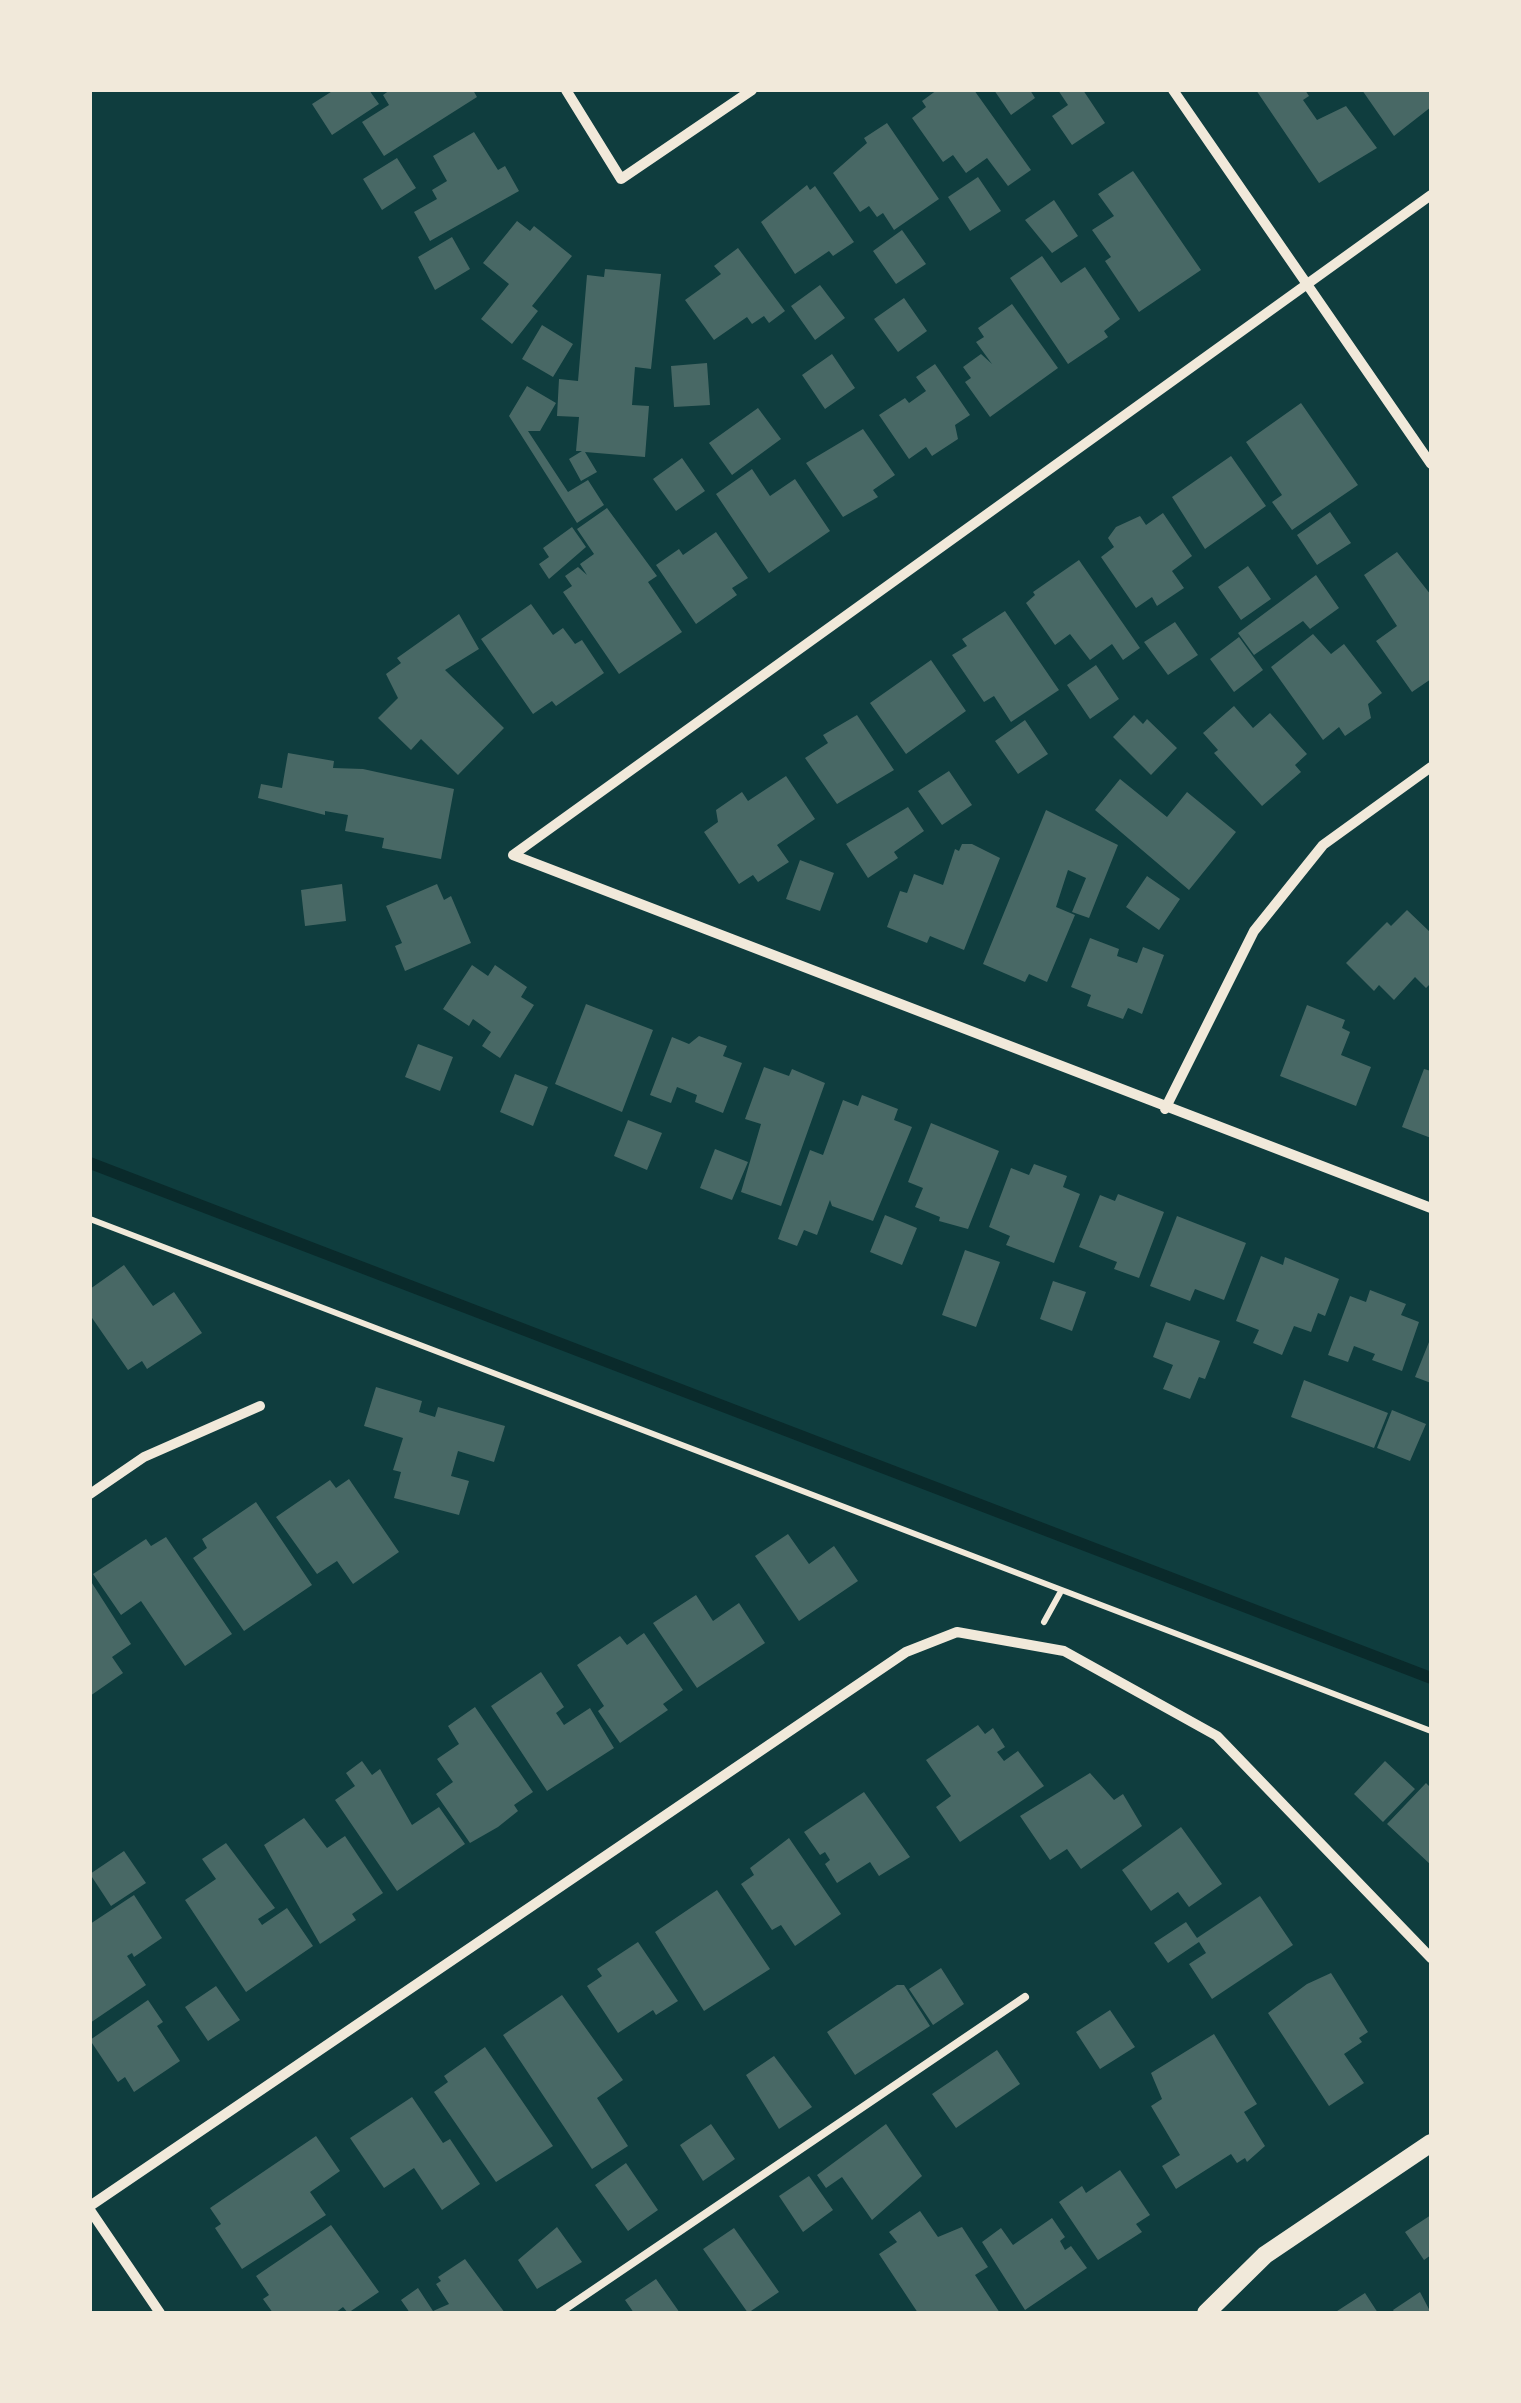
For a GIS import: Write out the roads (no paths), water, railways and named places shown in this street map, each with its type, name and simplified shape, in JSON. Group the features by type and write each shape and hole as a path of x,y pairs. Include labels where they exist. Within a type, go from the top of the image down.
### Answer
{"street":[{"path":"566,90 622,179 752,90"},
{"path":"1173,90 1431,464"},
{"path":"1431,195 1306,281 513,854 1165,1109 1431,1208"},
{"path":"1165,1109 1254,930 1323,845 1431,767"},
{"path":"90,1494 144,1457 260,1406"},
{"path":"160,2313 90,2208 906,1652 957,1632 1064,1651 1217,1736 1431,1958"},
{"path":"1206,2313 1265,2255 1431,2143"}],"lane":[{"path":"558,2313 1026,1996"}],"waterway":[{"path":"90,1163 1431,1678"}]}
